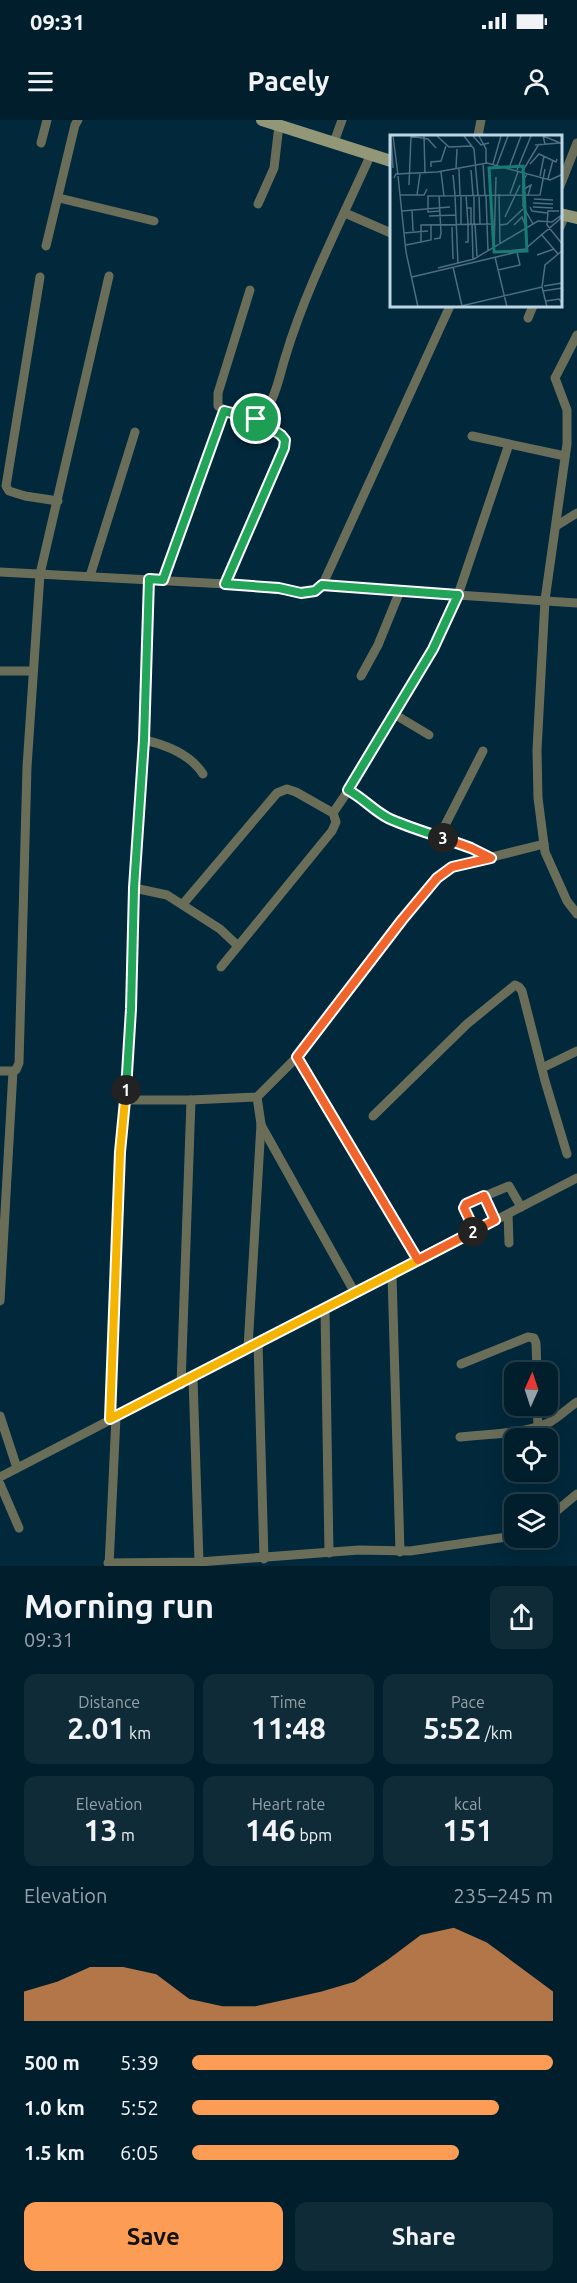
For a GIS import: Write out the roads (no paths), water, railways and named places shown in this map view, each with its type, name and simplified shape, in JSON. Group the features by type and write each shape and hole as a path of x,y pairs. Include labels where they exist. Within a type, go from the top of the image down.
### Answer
{"main road":[{"path":"262,120 390,161"}],"street":[{"path":"41,143 47,120"},
{"path":"45,246 78,120"},
{"path":"334,142 342,120"},
{"path":"478,135 481,120"},
{"path":"258,204 274,168 277,123"},
{"path":"562,183 577,143"},
{"path":"256,419 262,415 273,395 295,323 371,154"},
{"path":"58,198 154,221"},
{"path":"345,213 390,233"},
{"path":"0,1071 16,1070 19,1063 26,779 40,574 109,276"},
{"path":"40,277 6,486 9,491 25,496 58,501"},
{"path":"225,584 284,448 285,440 256,419 224,411 218,406 218,393 250,290"},
{"path":"0,572 225,584 279,588 301,593 315,591 322,585 449,308"},
{"path":"528,318 531,308"},
{"path":"575,908 555,876 544,844 538,798 537,750 545,600 565,456 567,410 555,378 577,334"},
{"path":"163,580 224,411"},
{"path":"90,576 135,432"},
{"path":"472,436 565,456"},
{"path":"333,813 433,649 458,595 509,444"},
{"path":"556,526 577,513"},
{"path":"149,579 144,740 134,888 131,1009 124,1100 109,1565 264,1559 382,1550 422,1550 504,1538"},
{"path":"322,585 577,603"},
{"path":"361,676 378,645 400,591"},
{"path":"0,671 33,671"},
{"path":"394,714 429,735"},
{"path":"144,740 172,748 196,764 203,774"},
{"path":"439,837 483,752"},
{"path":"183,904 277,793 287,789 296,792 333,813 336,822 332,831 222,967"},
{"path":"348,790 362,798 370,807 390,818 471,848 491,858"},
{"path":"124,1100 191,1101 257,1097 297,1057 437,878 452,867 544,844"},
{"path":"134,888 167,895 220,930 238,946"},
{"path":"373,1116 467,1024 514,986 519,987 522,991 567,1154"},
{"path":"542,1068 577,1051"},
{"path":"297,1057 418,1260"},
{"path":"0,1301 13,1071"},
{"path":"248,1348 261,1124 257,1097"},
{"path":"181,1385 191,1101"},
{"path":"261,1124 355,1293"},
{"path":"0,1478 577,1178"},
{"path":"475,1231 464,1208 466,1204 508,1186 521,1207"},
{"path":"484,1196 495,1220"},
{"path":"508,1214 509,1243"},
{"path":"392,1275 400,1551"},
{"path":"325,1309 329,1553"},
{"path":"460,1364 528,1337 534,1338 536,1343 537,1362"},
{"path":"258,1342 264,1559"},
{"path":"193,1378 199,1562"},
{"path":"460,1437 538,1426 551,1421 577,1402"},
{"path":"538,1416 538,1426"},
{"path":"1,1418 17,1468"},
{"path":"0,1484 19,1528"},
{"path":"558,1510 577,1494"}]}
